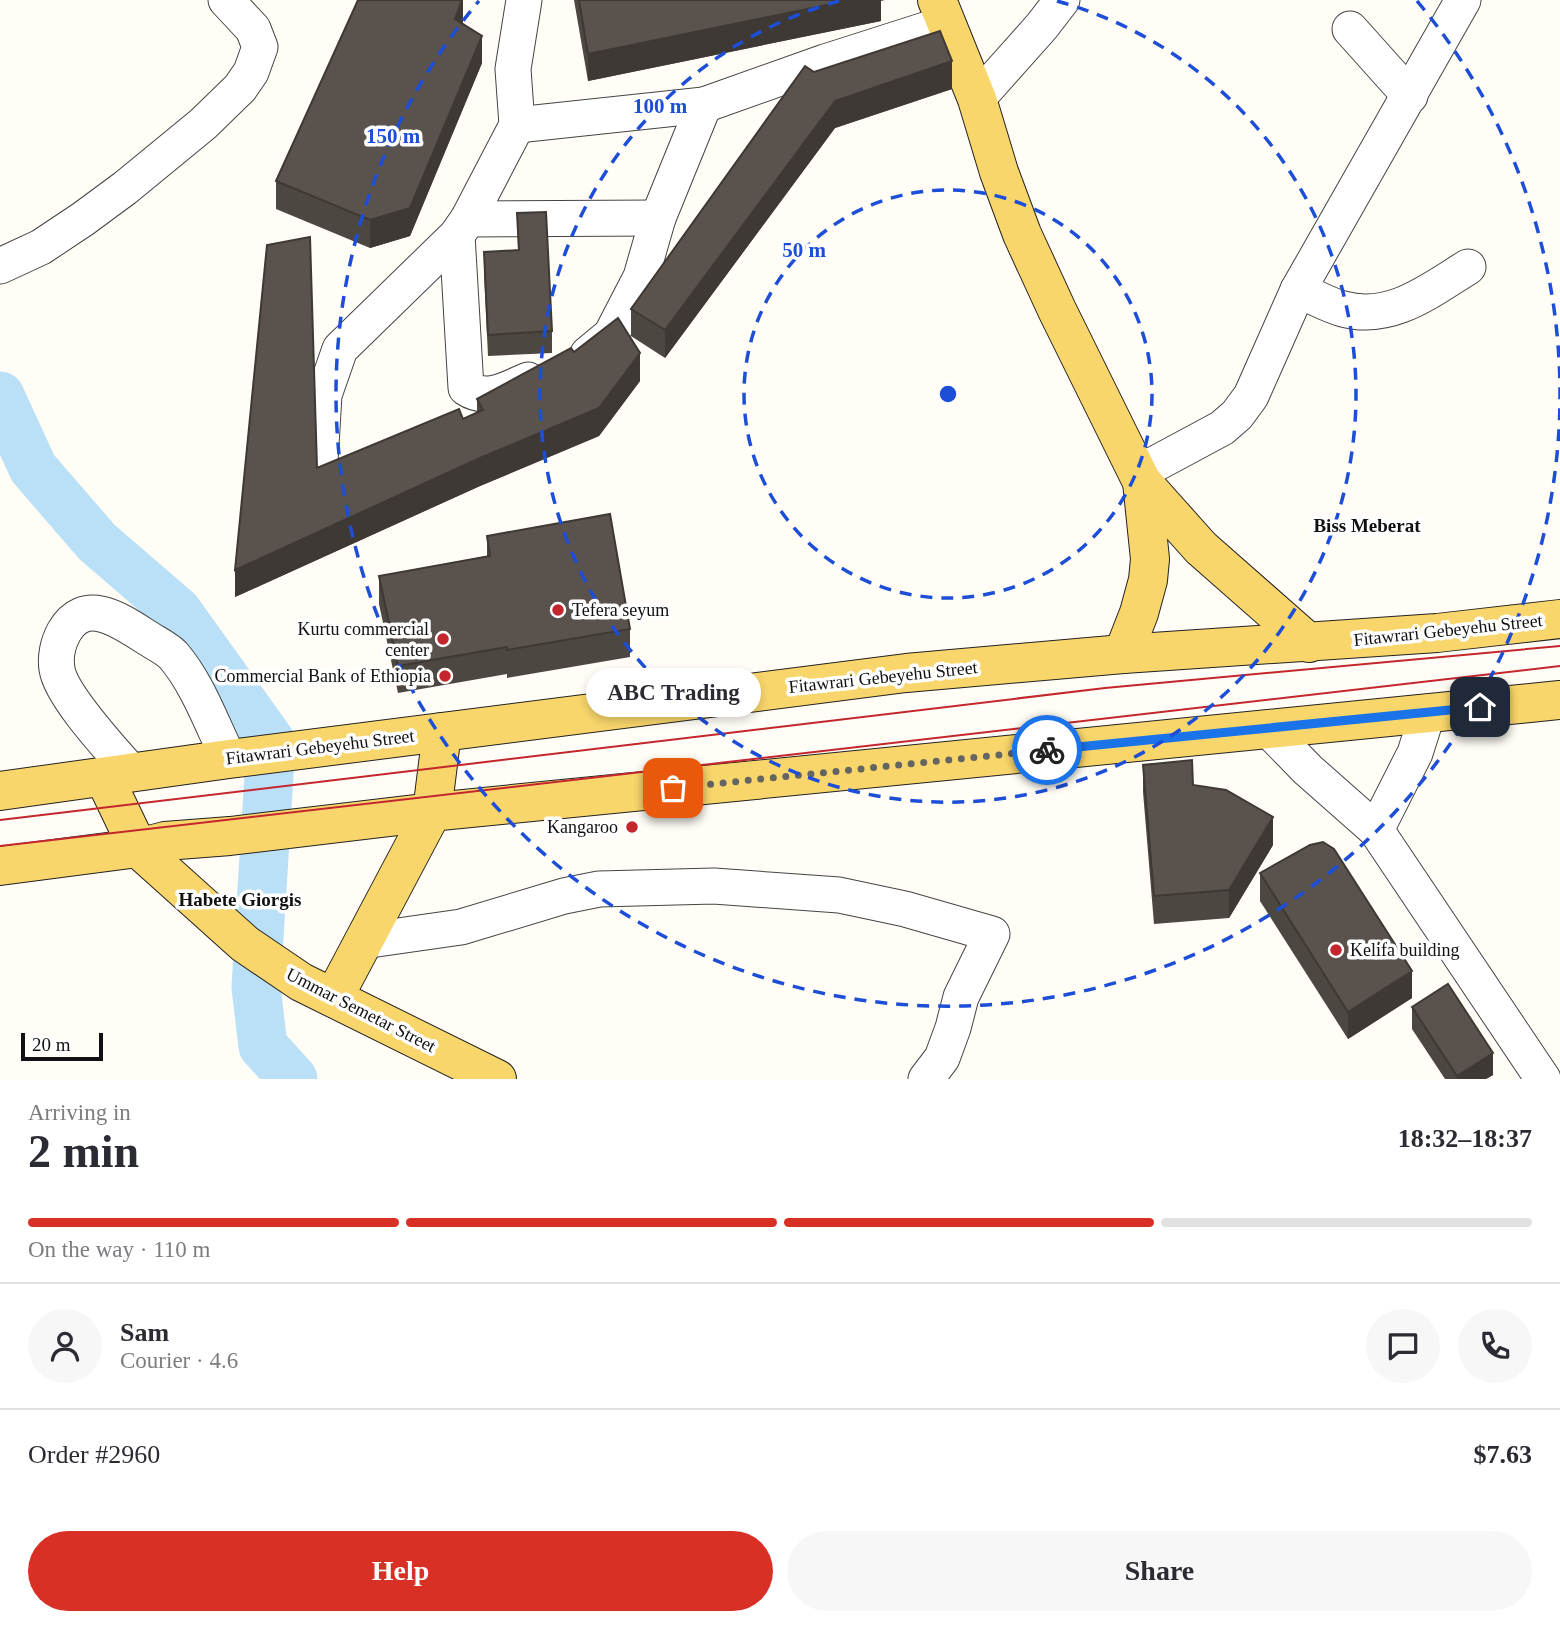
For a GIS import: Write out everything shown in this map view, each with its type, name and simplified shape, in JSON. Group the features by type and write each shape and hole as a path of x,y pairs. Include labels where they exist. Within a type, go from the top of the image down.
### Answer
{"main road":[{"path":"942,12 977,99 999,173 1023,234 1056,310 1139,475 1200,548 1309,643"},
{"path":"1123,654 1139,613 1148,580 1150,559 1139,475"},
{"name":"Fitawrari Gebeyehu Street","path":"0,791 237,758 906,673 1123,654 1437,633 1560,619"},
{"path":"0,866 138,848 165,841 432,812 1560,700"},
{"path":"318,990 350,971 363,941 432,812 442,732"},
{"path":"118,774 138,848"},
{"name":"Ummar Semetar Street","path":"138,848 246,944 318,990 497,1079"}],"street":[{"path":"0,266 41,247 125,188 203,124 240,88 251,72 260,47 253,29 226,0"},
{"path":"320,462 324,395 340,349 463,227 517,125 513,69 524,0"},
{"path":"977,99 1062,0"},
{"path":"1139,475 1222,428 1237,415 1251,396 1298,290 1463,0"},
{"path":"517,125 704,105 825,62 942,12"},
{"path":"1350,29 1410,96"},
{"path":"463,227 466,388 485,396 575,365 611,334 641,277 658,218 704,105"},
{"path":"463,227 658,218"},
{"path":"1298,290 1342,309 1382,312 1415,300 1468,267"},
{"path":"118,774 100,737 61,683 57,668 57,650 69,624 79,617 94,613 116,618 172,654 237,758"},
{"path":"1376,830 1415,753 1428,712"},
{"path":"1267,728 1308,771 1376,830 1543,1079"},
{"path":"363,941 461,927 564,896 599,889 637,886 790,890 839,895 905,909 992,934 961,997 942,1058 926,1079"}],"building":[{"path":"358,0 462,0 455,19 482,36 410,208 370,220 276,181"},
{"path":"579,0 851,0 588,54"},
{"path":"940,31 952,61 835,101 665,330 631,309 805,66 814,72"},
{"path":"546,212 552,331 488,335 484,252 519,250 517,213"},
{"path":"310,237 317,468 459,409 463,419 483,410 477,399 571,348 574,352 618,318 640,353 599,408 480,458 235,570 267,245"},
{"path":"610,514 630,629 398,666 379,576 490,556 487,536"},
{"path":"1192,760 1193,785 1226,790 1273,817 1229,890 1154,896 1143,765"},
{"name":"Kelifa building","path":"1323,842 1334,849 1412,971 1348,1012 1260,873 1310,845"},
{"path":"1448,984 1493,1053 1457,1076 1412,1007"}],"waterway":[{"path":"0,396 33,468 97,542 177,611 271,742 256,987 263,1046 293,1079"}],"tram line":[{"path":"0,820 1105,688 1560,646"},
{"path":"0,846 1560,666"}],"way so far":[{"path":"673,788 1047,750"}],"place":[{"name":"Tefera seyum","path":"558,610"},
{"name":"Kurtu commercial center","path":"443,639"},
{"name":"Commercial Bank of Ethiopia","path":"445,676"},
{"name":"ABC Trading","path":"673,788"},
{"name":"Kangaroo","path":"632,827"},
{"name":"Kelifa building","path":"1336,950"}],"district":[{"name":"Biss Meberat","path":"1367,525"},
{"name":"Habete Giorgis","path":"240,899"}],"route":[{"path":"1047,750 1480,707"}]}
